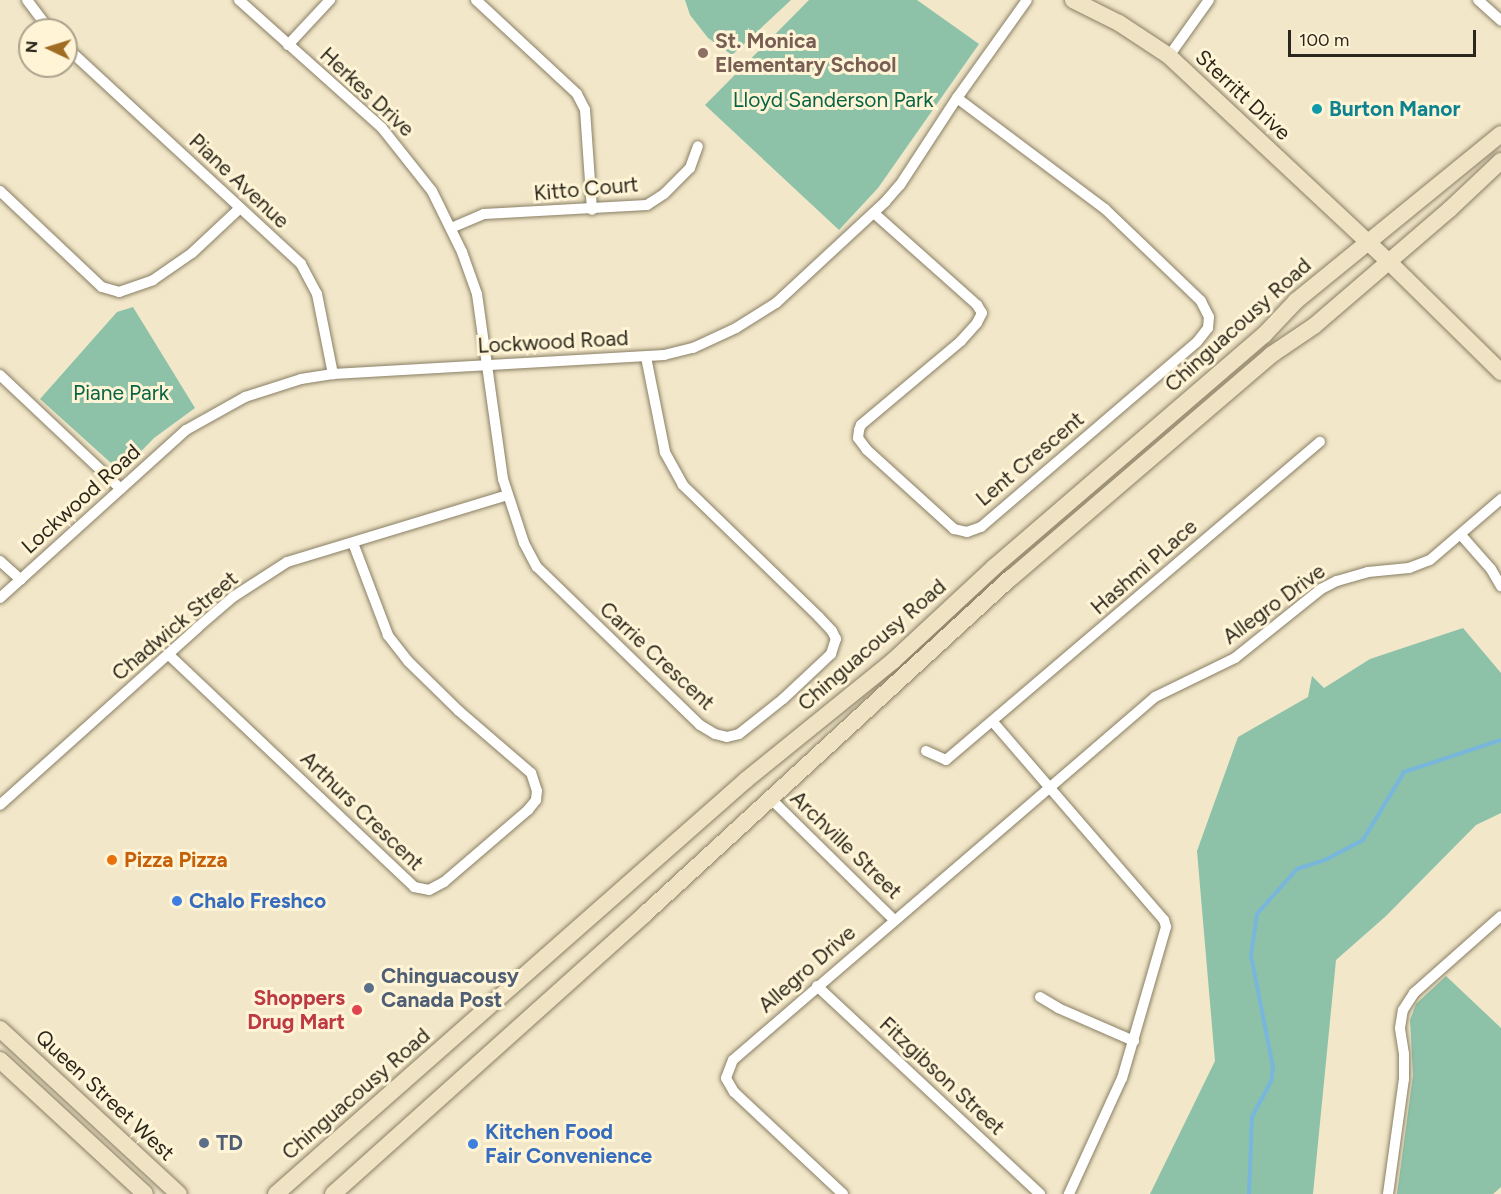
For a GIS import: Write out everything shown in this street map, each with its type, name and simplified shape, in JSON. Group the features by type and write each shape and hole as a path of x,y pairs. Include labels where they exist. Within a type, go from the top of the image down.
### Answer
{"main road":[{"name":"Sterritt Drive","path":"1073,0 1119,23 1169,56 1387,260 1501,372"},
{"name":"Chinguacousy Road","path":"276,1194 746,780 893,661 994,567 1264,335 1296,301 1501,134"},
{"name":"Chinguacousy Road","path":"333,1194 466,1077 1011,578 1271,355 1314,326 1387,260 1450,209 1501,161"},
{"name":"Queen Street West","path":"0,1029 179,1194"},
{"path":"0,1060 145,1194"}],"street":[{"path":"27,0 41,18"},
{"name":"Herkes Drive","path":"238,0 382,128 432,191 451,228 477,294 488,365"},
{"path":"288,45 330,0"},
{"path":"476,0 577,94 585,110 592,210"},
{"name":"Lockwood Road","path":"0,598 186,430 245,397 301,379 333,374 646,357 693,348 736,328 776,303 875,213 900,185 957,98 1027,0"},
{"path":"1169,56 1209,0"},
{"path":"1478,0 1501,21"},
{"name":"Piane Avenue","path":"78,58 301,264 318,294 333,374"},
{"name":"Lent Crescent","path":"875,213 977,304 982,313 977,323 961,341 861,425 859,430 858,438 867,450 954,529 967,532 981,527 1197,342 1208,328 1209,317 1201,301 1105,208 957,98"},
{"name":"Kitto Court","path":"451,228 484,214 592,210 646,205 664,194 690,168 698,146"},
{"path":"0,191 102,287 119,292 136,288 192,253 239,209"},
{"name":"Carrie Crescent","path":"488,365 492,407 507,495 524,543 537,567 700,725 715,734 728,737 739,734 783,699 831,654 836,639 832,631 683,485 665,452 646,357"},
{"path":"0,375 121,489"},
{"name":"Hashmi PLace","path":"926,751 946,760 1320,442"},
{"name":"Chadwick Street","path":"0,805 233,597 287,562 507,495"},
{"name":"Allegro Drive","path":"843,1194 734,1092 726,1078 733,1060 1155,697 1235,658 1321,589 1352,575 1420,565 1430,560 1501,499"},
{"path":"1461,535 1491,569 1501,586"},
{"name":"Arthurs Crescent","path":"168,654 414,887 429,890 444,882 528,810 536,800 537,790 531,773 459,711 408,661 388,635 353,543"},
{"path":"0,561 21,580"},
{"path":"993,722 1164,920 1165,936 1134,1041 1104,1121 1068,1194"},
{"name":"Archville Street","path":"771,799 894,920"},
{"path":"1388,1194 1404,1079 1404,1054 1400,1028 1403,1010 1414,993 1497,929 1501,916"},
{"name":"Fitzgibson Street","path":"817,987 1040,1194"},
{"path":"1040,997 1058,1008 1134,1041"}],"green space":[{"path":"685,0 791,0 732,55 708,38 690,15"},
{"name":"Lloyd Sanderson Park","path":"809,0 917,0 979,44 878,188 839,230 705,105"},
{"name":"Piane Park","path":"133,307 195,408 154,438 121,472 40,399 117,312"},
{"path":"1463,628 1501,673 1501,813 1476,825 1386,916 1336,960 1313,1194 1150,1194 1215,1061 1197,851 1238,737 1308,697 1312,676 1324,688 1370,659"},
{"path":"1446,976 1501,1028 1501,1187 1493,1194 1397,1194 1413,1075 1410,1020 1416,1004"}],"waterway":[{"path":"1249,1194 1252,1117 1271,1082 1273,1067 1251,956 1257,914 1297,869 1327,859 1363,840 1404,772 1501,740"}],"place":[{"name":"St. Monica Elementary School","path":"703,53"},
{"name":"Burton Manor","path":"1317,109"},
{"name":"Pizza Pizza","path":"112,860"},
{"name":"Chalo Freshco","path":"177,901"},
{"name":"Chinguacousy Canada Post","path":"369,988"},
{"name":"Shoppers Drug Mart","path":"357,1010"},
{"name":"TD","path":"204,1143"},
{"name":"Kitchen Food Fair Convenience","path":"473,1144"}]}
